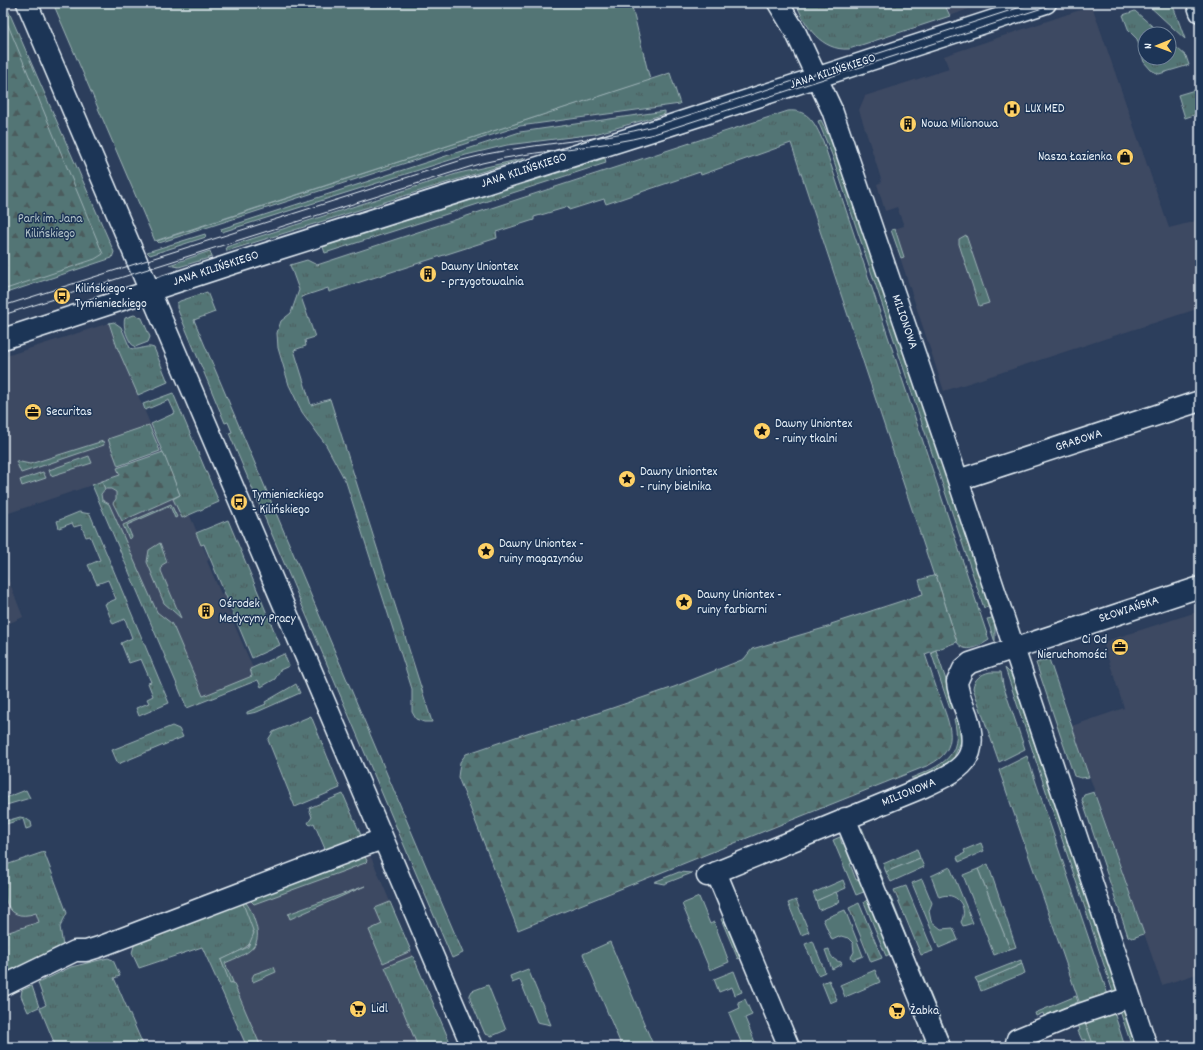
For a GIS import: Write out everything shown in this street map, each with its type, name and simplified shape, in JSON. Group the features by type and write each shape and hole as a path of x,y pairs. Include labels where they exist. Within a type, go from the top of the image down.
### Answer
{"street":[{"path":"27,3 382,839 472,1047"},
{"name":"MILIONOWA","path":"778,3 795,31 832,110 958,480 1013,649 1147,1047"},
{"name":"JANA KILIŃSKIEGO","path":"3,339 1046,3"},
{"path":"1197,3 1200,12"},
{"name":"GRABOWA","path":"958,480 1200,401"},
{"name":"SŁOWIAŃSKA","path":"1013,649 1200,587"},
{"name":"MILIONOWA","path":"789,1047 712,874 924,787 949,776 961,768 970,753 972,736 958,689 957,682 959,675 970,663 1013,649"},
{"path":"846,818 940,1047"},
{"path":"3,986 76,951 93,949 382,839"},
{"path":"1015,1047 1017,1039 1075,1016 1130,997"}],"shaded area":[{"path":"946,3 984,3 950,16"},
{"path":"1092,6 1169,228 1200,220 1200,308 944,391 891,230 904,226 897,207 885,211 877,184 882,182 859,110 865,96 949,69 944,56"},
{"path":"109,323 117,347 209,560 207,561 221,594 224,593 231,610 229,612 258,680 187,708 92,485 3,515 3,357"},
{"path":"3,566 23,617 3,626"},
{"path":"1200,611 1200,973 1162,985 1072,726 1124,708 1103,642"},
{"path":"368,850 452,1047 246,1047 202,947 241,898"},
{"path":"3,895 9,908 22,915 36,913 39,922 3,934"}],"green space":[{"name":"Park im. Jana Kilińskiego","path":"3,3 5,3 114,252 112,258 3,294"},
{"path":"53,3 631,3 650,80 155,241"},
{"path":"796,3 944,3 950,16 849,49 839,49 830,46 815,35 804,20"},
{"path":"1146,3 1172,3 1185,39 1177,32 1177,26 1171,26"},
{"path":"1135,11 1152,26 1137,26 1137,39 1129,31 1123,15"},
{"name":"Park im. Jana Kilińskiego","path":"3,13 103,254 95,259 3,290"},
{"path":"1177,48 1186,56 1189,65 1159,74 1151,70 1148,66 1177,66"},
{"path":"670,73 680,104 520,126 159,243 157,241"},
{"path":"1198,89 1200,96 1200,113 1185,118 1178,95"},
{"path":"665,111 665,114 595,134 507,145 466,155 222,232 221,229 520,132"},
{"path":"788,111 801,112 806,115 814,124 823,141 989,640 977,647 968,649 960,646 957,642 936,575 934,576 791,143 701,175 700,172 606,204 604,199 569,210 568,207 534,217 534,220 496,232 497,238 329,292 328,288 301,297 315,337 305,340 306,346 294,350 311,405 330,399 432,722 424,722 416,719 412,712 412,689 346,482 326,445 302,412 289,385 278,348 277,333 281,321 291,313 299,290 290,265 307,260 317,265"},
{"path":"821,120 833,145 942,460 995,626 995,642 987,619 992,618 988,607 984,608 832,155 818,121"},
{"path":"526,158 227,251 226,247 459,173"},
{"path":"605,158 606,163 325,253 323,247"},
{"path":"895,229 904,257 901,258 891,230"},
{"path":"205,234 206,237 150,255 147,252"},
{"path":"966,235 989,303 979,306 959,244 959,239"},
{"path":"210,251 212,257 179,267 169,265"},
{"path":"207,292 215,312 194,320 463,953 452,958 236,450 229,433 232,432 228,422 225,423 177,308 177,303 180,301"},
{"path":"134,315 142,318 150,337 148,342 135,347 128,338 124,325 125,318"},
{"path":"114,322 121,327 130,348 154,348 168,382 138,395 117,347 109,323"},
{"path":"173,393 219,502 182,518 173,499 180,495 151,424 175,413 169,400 145,410 143,404"},
{"path":"149,425 160,451 118,466 108,439"},
{"path":"103,441 104,445 21,473 16,461 30,464"},
{"path":"163,452 180,495 122,521 113,503 116,499 116,492 111,489 105,489 102,481 120,475 117,468"},
{"path":"89,456 92,463 51,476 49,470"},
{"path":"43,472 46,478 22,486 20,480"},
{"path":"102,481 105,489 101,494 102,500 109,504 157,612 171,623 174,628 203,696 252,676 250,669 284,654 289,666 280,670 275,679 261,687 258,680 187,708 92,485"},
{"path":"171,504 177,517 175,518 170,506 127,525 132,537 129,539 123,525"},
{"path":"79,512 90,514 169,703 139,716 136,708 149,703 147,699 153,696 148,683 151,682 141,659 129,663 121,643 132,638 125,619 113,624 105,604 116,599 108,580 97,584 88,565 100,560 90,536 86,537 81,525 74,527 72,523 59,528 57,521"},
{"path":"228,520 280,645 252,658 204,544 201,545 196,533"},
{"path":"160,543 167,562 162,565 161,571 181,618 164,603 147,562 149,550"},
{"path":"936,575 957,642 925,654 949,727 949,744 946,752 939,759 929,765 518,930 458,777 460,762 466,754 530,732 577,720 674,687 744,659 752,649 831,626 831,624 923,594 919,580"},
{"path":"936,650 955,707 950,709 931,652"},
{"path":"1049,659 1089,777 1081,778 1074,776 1036,663"},
{"path":"1005,668 1011,674 1118,989 1114,995"},
{"path":"990,672 1001,672 1003,685 1025,749 999,762 973,688 978,677"},
{"path":"296,684 300,693 257,712 247,714 247,712 266,704 265,702"},
{"path":"311,716 340,788 295,807 268,740 273,732"},
{"path":"959,717 962,739 953,760 924,779 911,778 932,769 948,758 956,743 954,719"},
{"path":"172,726 179,729 183,737 118,764 112,750"},
{"path":"1027,756 1109,998 1081,1007 999,770"},
{"path":"26,790 30,798 3,806 3,799"},
{"path":"1094,792 1144,934 1132,938 1128,936 1082,800 1084,795"},
{"path":"343,794 364,842 328,856 314,823 310,825 308,823 312,817 309,808"},
{"path":"20,817 31,822 32,827 26,829 23,819 3,825 3,822"},
{"path":"862,828 885,884 882,885 859,830"},
{"path":"840,837 842,844 846,842 854,862 850,864 856,880 861,878 866,891 856,895 833,840"},
{"path":"981,843 984,851 959,862 957,857 965,853 964,850"},
{"path":"917,849 920,858 886,872 883,864"},
{"path":"44,852 67,913 60,927 63,946 3,976 3,934 39,922 36,913 25,915 16,914 10,909 4,894 3,866"},
{"path":"363,852 367,861 365,863 344,871 340,867 250,900"},
{"path":"920,858 924,867 891,882 886,872"},
{"path":"988,864 1016,947 1010,949 978,869"},
{"path":"340,867 344,871 254,904 250,900"},
{"path":"950,867 973,923 963,926 961,922 963,916 962,906 956,898 945,895 939,897 931,876"},
{"path":"978,869 1010,949 994,955 963,875"},
{"path":"679,872 692,873 664,884 654,882"},
{"path":"922,879 932,903 929,911 931,921 941,929 953,928 958,940 939,948 912,883"},
{"path":"843,880 846,888 816,901 813,893"},
{"path":"365,886 290,919 288,914"},
{"path":"906,886 933,951 921,955 894,890"},
{"path":"836,892 840,902 819,910 816,901"},
{"path":"889,893 915,958 913,959 885,894"},
{"path":"699,897 710,924 714,922 729,962 710,970 682,904"},
{"path":"241,898 251,922 253,937 245,948 221,960 231,983 233,982 261,1047 247,1047 202,947 139,968 132,953 135,942"},
{"path":"241,898 248,905 252,913 257,929 257,937 256,943 252,948 241,956 225,963 233,982 230,983 221,960 248,947 254,933"},
{"path":"869,899 892,953 886,956 864,902"},
{"path":"796,900 809,932 801,935 788,903"},
{"path":"390,902 411,951 383,963 369,930 382,924 375,908"},
{"path":"859,903 882,958 871,962 849,908"},
{"path":"845,910 863,956 853,960 851,957 854,952 853,943 848,938 841,936 832,940 823,919"},
{"path":"725,918 741,957 738,959 721,919"},
{"path":"813,941 825,972 818,975 805,944"},
{"path":"610,942 654,1047 622,1047 583,954"},
{"path":"829,949 833,958 842,964 832,969 825,950"},
{"path":"413,956 452,1047 418,1047 385,967"},
{"path":"108,958 113,960 120,976 114,978 144,1047 56,1047 40,1008 46,1005 38,983 71,967"},
{"path":"1021,960 1022,964 978,983 975,978"},
{"path":"1022,964 1025,973 981,991 978,983"},
{"path":"919,966 952,1047 949,1047 916,967"},
{"path":"274,967 276,972 253,982 252,978 254,974"},
{"path":"528,969 551,1025 537,1022 520,980 512,983 510,976"},
{"path":"875,970 880,982 845,997 840,985"},
{"path":"734,971 742,992 735,995 732,987 719,992 714,979"},
{"path":"829,980 837,1000 830,1003 822,983"},
{"path":"488,985 506,1030 492,1036 485,1034 470,999 472,991"},
{"path":"32,986 39,1007 28,1012 21,996 22,990"},
{"path":"1076,996 1078,1002 1044,1016 1043,1013 1036,1016 1035,1013"},
{"path":"745,999 752,1015 745,1018 757,1047 743,1047 729,1013 740,1008 738,1002"},
{"path":"1119,1008 1125,1012 1135,1047 1132,1047"},
{"path":"1113,1009 1125,1047 1094,1047 1084,1019"},
{"path":"1084,1019 1094,1047 1087,1047 1086,1039 1082,1040 1078,1031 1080,1030 1077,1022"},
{"path":"924,1039 927,1047 904,1047"}],"tram line":[{"path":"3,306 462,160 511,149 610,136 658,125 1033,3"},
{"path":"3,315 482,163 503,158 611,143 654,134 1058,3"}],"place":[{"name":"LUX MED","path":"1012,109"},
{"name":"Nowa Milionowa","path":"908,124"},
{"name":"Nasza Łazienka","path":"1125,157"},
{"name":"Dawny Uniontex - przygotowalnia","path":"428,274"},
{"name":"Kilińskiego - Tymienieckiego","path":"62,296"},
{"name":"Securitas","path":"33,412"},
{"name":"Dawny Uniontex - ruiny tkalni","path":"762,431"},
{"name":"Dawny Uniontex - ruiny bielnika","path":"627,479"},
{"name":"Tymienieckiego - Kilińskiego","path":"239,502"},
{"name":"Dawny Uniontex - ruiny magazynów","path":"486,551"},
{"name":"Dawny Uniontex - ruiny farbiarni","path":"684,602"},
{"name":"Ośrodek Medycyny Pracy","path":"206,611"},
{"name":"Ci Od Nieruchomości","path":"1120,647"},
{"name":"Lidl","path":"358,1009"},
{"name":"Żabka","path":"897,1011"}]}
